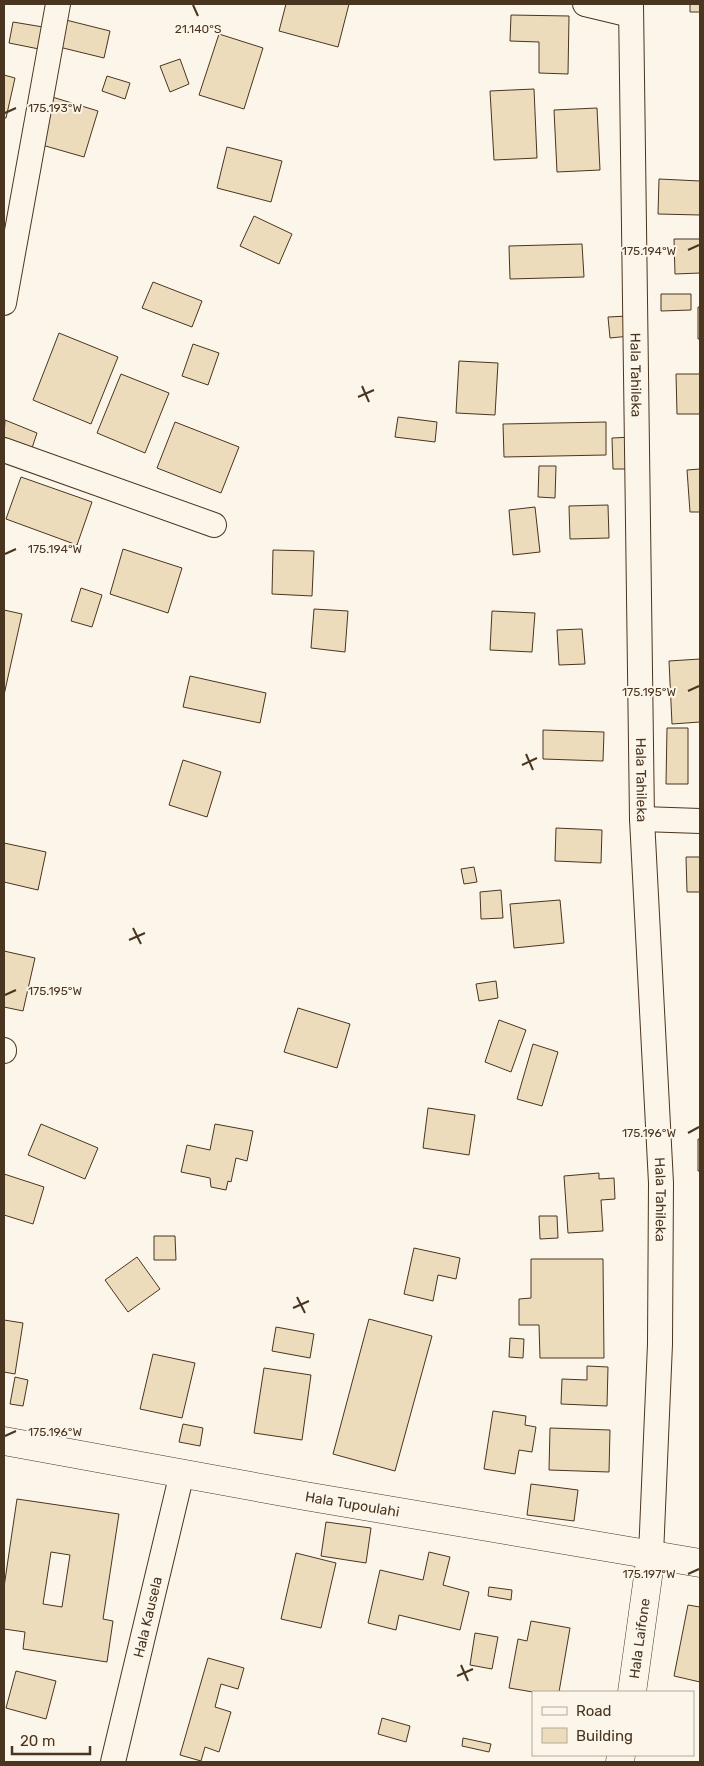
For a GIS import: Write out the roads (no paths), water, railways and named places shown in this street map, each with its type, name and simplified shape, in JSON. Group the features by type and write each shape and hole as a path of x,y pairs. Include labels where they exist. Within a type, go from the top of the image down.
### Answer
{"main road":[{"name":"Hala Tupoulahi","path":"4,1441 700,1563"},
{"name":"Hala Laifone","path":"632,1691 652,1555"}],"street":[{"path":"4,303 58,4"},
{"path":"585,4 631,10"},
{"name":"Hala Tahileka","path":"631,10 642,819 661,1182 660,1344 652,1555"},
{"path":"4,450 214,525"},
{"path":"642,819 700,821"},
{"name":"Hala Kausela","path":"113,1762 182,1473"}]}
